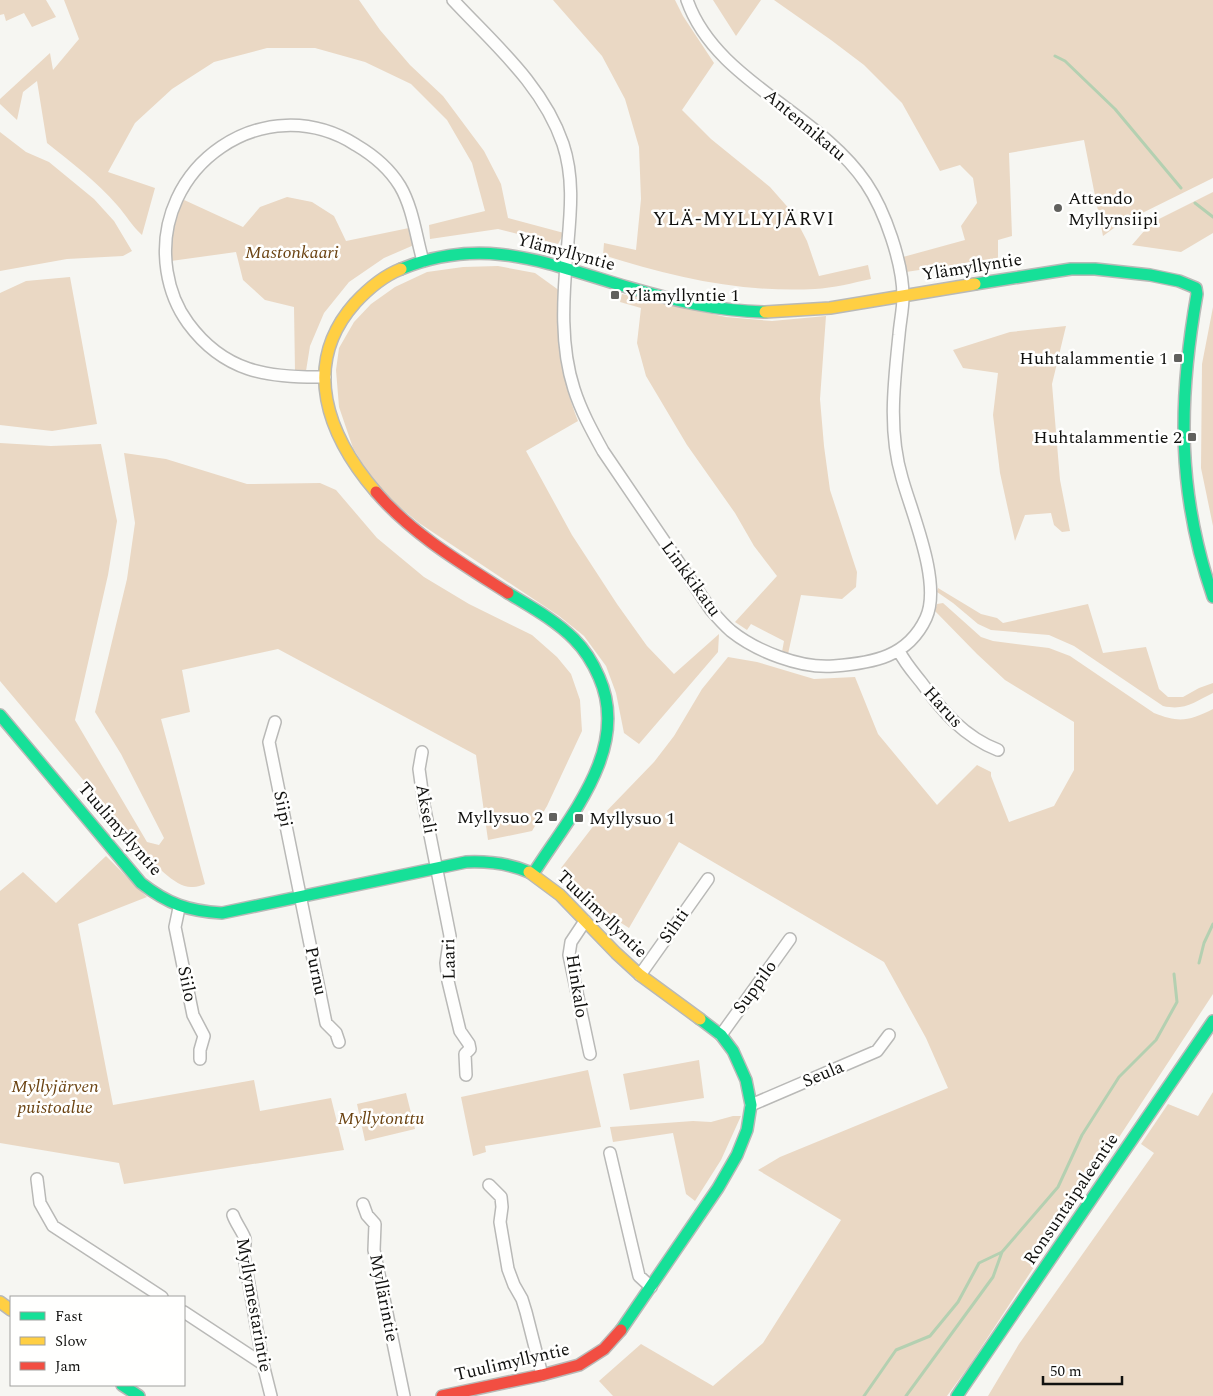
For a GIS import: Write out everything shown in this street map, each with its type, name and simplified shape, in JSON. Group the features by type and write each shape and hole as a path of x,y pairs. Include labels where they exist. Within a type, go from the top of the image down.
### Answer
{"street":[{"path":"453,0 532,84 550,114 563,145 570,179 571,206 566,269"},
{"name":"Antennikatu","path":"687,0 703,31 716,49 734,67 821,134 847,158 867,184 882,212 896,252 903,296"},
{"path":"325,377 282,376 252,371 222,358 199,338 183,316 172,295 168,279 165,252 167,228 176,198 202,161 225,144 247,132 278,126 312,126 345,138 369,153 400,186 411,214 423,261"},
{"name":"Ylämyllyntie","path":"533,874 594,777 603,758 609,730 607,698 597,670 578,643 553,622 415,530 387,506 346,452 332,424 325,394 325,377 329,349 341,321 361,295 388,276 423,261 475,252 504,253 533,259 677,301 729,310 772,313 798,312 1072,269 1105,268 1139,272 1187,283 1196,288 1197,294 1188,345 1184,389 1184,450 1196,536 1213,597"},
{"name":"Linkkikatu","path":"566,269 564,325 566,356 573,389 587,424 609,459 711,610 736,634 764,651 780,657 807,664 830,667 860,664 898,651 910,642 926,617 929,608 932,586 900,472 894,436 892,400 903,296"},
{"name":"Harus","path":"898,651 928,693 954,722 983,744 998,750"},
{"name":"Tuulimyllyntie","path":"0,714 140,883 159,898 180,908 200,912 222,913 436,867 466,862 490,861 512,864 533,874 560,895 640,974 721,1035 734,1051 746,1080 751,1105 747,1130 737,1155 718,1188 624,1326 604,1349 580,1365 442,1396"},
{"name":"Siipi","path":"276,722 270,742 300,896"},
{"name":"Akseli","path":"422,752 418,769 436,867"},
{"name":"Laari","path":"436,867 450,936 446,963 448,981 460,1031 469,1044 470,1049 465,1054 466,1075"},
{"name":"Sihti","path":"640,974 708,878"},
{"name":"Purnu","path":"300,896 326,1023 336,1034 339,1042"},
{"name":"Siilo","path":"180,908 175,927 193,1014 204,1036 200,1050 200,1059"},
{"name":"Hinkalo","path":"585,921 571,942 569,955 590,1054"},
{"name":"Suppilo","path":"721,1035 790,939"},
{"name":"Ronsuntaipaleentie","path":"957,1396 1213,1021"},
{"name":"Seula","path":"751,1105 877,1051 890,1034"},
{"path":"610,1152 639,1276 651,1288"},
{"path":"37,1179 40,1203 54,1226 160,1296"},
{"path":"489,1185 501,1197 500,1222 508,1269 522,1299 542,1375"},
{"name":"Myllärintie","path":"363,1204 367,1215 375,1224 374,1250 404,1396"},
{"name":"Myllymestarintie","path":"233,1216 237,1227 244,1234 246,1242 243,1249 263,1364 271,1396"},
{"path":"185,1313 263,1364"},
{"path":"124,1386 139,1396"}],"green space":[{"path":"0,0 46,0 56,17 32,27 24,13 6,21 4,14 0,15"},
{"path":"64,0 359,0 380,30 410,65 443,96 484,151 501,184 508,218 564,233 558,244 498,229 430,239 429,225 485,211 472,163 447,120 411,84 365,62 315,48 267,48 214,62 172,89 135,123 108,172 155,188 142,235 101,188 47,143 37,81 23,92 17,120 0,104 0,99 50,53 53,70 79,39"},
{"path":"553,0 675,0 683,16 714,63 682,110 711,139 770,187 792,212 807,241 819,276 868,265 871,279 822,288 788,290 734,286 655,270 603,255 604,243 636,250 641,199 639,147 625,99 602,56"},
{"path":"713,0 761,0 736,36"},
{"path":"774,0 1213,0 1213,178 1118,225 1103,236 1084,140 1009,153 1012,236 998,240 998,258 906,272 903,257 965,240 961,226 977,203 973,178 960,165 940,171 902,103 864,65"},
{"path":"0,132 26,152 49,162 94,199 114,221 132,251 123,256 67,259 0,271"},
{"path":"1213,192 1213,233 1181,252 1132,245 1151,223"},
{"name":"Mastonkaari","path":"287,197 312,202 334,216 346,241 409,228 414,245 384,258 349,282 324,313 310,346 306,371 295,372 294,307 265,300 243,280 236,252 171,261 172,233 182,199 243,227 260,207"},
{"path":"498,266 535,273 560,291 559,326 561,357 567,388 578,421 526,451 572,535 647,646 674,674 719,634 718,652 639,744 624,733 616,693 606,666 584,636 559,616 419,523 390,499 367,471 353,448 339,407 336,370 339,348 354,322 371,304 395,287 427,272 463,267"},
{"path":"70,277 97,424 52,431 0,425 0,293 26,281"},
{"path":"622,294 726,317 772,321 826,316 820,399 824,446 830,490 857,572 856,587 842,599 801,595 788,654 782,652 784,641 751,624 747,630 735,622 777,576 754,546 735,513 687,445 646,376 637,343 641,308 620,302"},
{"path":"1213,307 1213,526 1201,468 1202,364"},
{"path":"1066,326 1052,384 1060,480 1070,531 1062,532 1054,525 1051,513 1025,515 1015,541 1000,473 993,415 998,373 963,368 953,350 1010,332"},
{"path":"0,443 51,446 101,444 117,521 108,575 75,720 147,842 159,845 164,838 121,754 95,712 127,579 135,523 124,453 166,459 247,484 320,483 336,490 377,538 424,577 469,604 532,635 557,657 571,674 580,700 582,731 547,806 532,831 488,840 476,755 278,649 182,670 190,712 161,719 205,884 195,887 186,886 172,879 158,868 142,850 0,681"},
{"path":"938,588 981,614 997,618 1003,623 1088,604 1103,653 1146,647 1159,689 1168,697 1183,697 1213,683 1213,693 1183,706 1163,706 1074,646 1049,635 991,630 978,624 937,592"},
{"path":"943,603 981,637 993,641 1049,648 1070,656 1154,713 1170,718 1184,719 1213,709 1213,994 969,1366 947,1396 613,1396 599,1381 641,1344 713,1386 763,1343 841,1220 758,1170 780,1157 948,1088 926,1038 884,962 679,842 629,928 598,908 588,894 561,868 598,820 654,762 674,736 702,689 728,657 757,662 814,679 855,677 878,734 937,805 977,765 991,772 1009,822 1054,806 1074,770 1074,722 1005,680 935,611 937,604"},
{"name":"Myllyjärven puistoalue","path":"106,856 147,897 78,924 113,1105 254,1080 260,1111 331,1098 344,1150 124,1184 119,1163 0,1143 0,891 23,872 56,903"},
{"path":"699,1060 704,1098 630,1110 623,1074"},
{"path":"588,1070 601,1127 485,1146 486,1152 473,1156 461,1097"},
{"path":"1213,1092 1213,1396 988,1396 1019,1344 1154,1153 1141,1144 1168,1104 1198,1116"},
{"name":"Myllytonttu","path":"406,1093 415,1129 365,1141 357,1104"},
{"path":"733,1116 741,1116 721,1160 695,1201 686,1194 673,1133 613,1142 610,1127 693,1121 711,1122"}],"waterway":[{"path":"1055,56 1065,61 1115,109 1181,188"},
{"path":"1195,203 1213,217"},
{"path":"1199,963 1204,943 1213,924"},
{"path":"864,1396 896,1350 930,1336 958,1302 979,1263 1002,1252 1058,1187 1082,1135 1119,1077 1156,1040 1177,1002 1174,974"},
{"path":"906,1396 993,1277 1002,1252"}],"traffic: fast":[{"path":"401,269 431,259 460,254 488,253 515,256 569,269 678,300 730,310 765,312"},
{"path":"975,284 1071,269 1095,269 1150,275 1179,281 1196,288 1197,294 1186,372 1184,447 1193,521 1201,559 1213,597"},
{"path":"508,593 551,620 578,643 597,672 607,704 607,730 602,756 592,781 578,806 533,874"},
{"path":"0,715 141,883 160,896 189,908 222,913 466,862 498,863 514,866 529,872"},
{"path":"621,1330 718,1188 737,1155 747,1130 751,1105 746,1080 733,1051 721,1035 700,1019"},
{"path":"957,1396 1213,1021"},
{"path":"124,1386 139,1396"}],"traffic: slow":[{"path":"376,492 345,448 334,424 327,400 325,375 328,351 338,327 355,303 376,283 401,269"},
{"path":"765,312 830,308 975,284"},
{"path":"529,872 560,895 640,975 700,1019"},
{"path":"0,1302 10,1309"}],"traffic: jam":[{"path":"376,492 421,535 508,593"},
{"path":"442,1396 542,1375 579,1365 604,1349 621,1330"}],"place":[{"name":"Attendo Myllynsiipi","path":"1058,208"},
{"name":"Ylämyllyntie 1","path":"615,295"},
{"name":"Huhtalammentie 1","path":"1178,358"},
{"name":"Huhtalammentie 2","path":"1192,437"},
{"name":"Myllysuo 2","path":"553,817"},
{"name":"Myllysuo 1","path":"579,818"}],"district":[{"name":"YLÄ-MYLLYJÄRVI","path":"744,219"}]}
